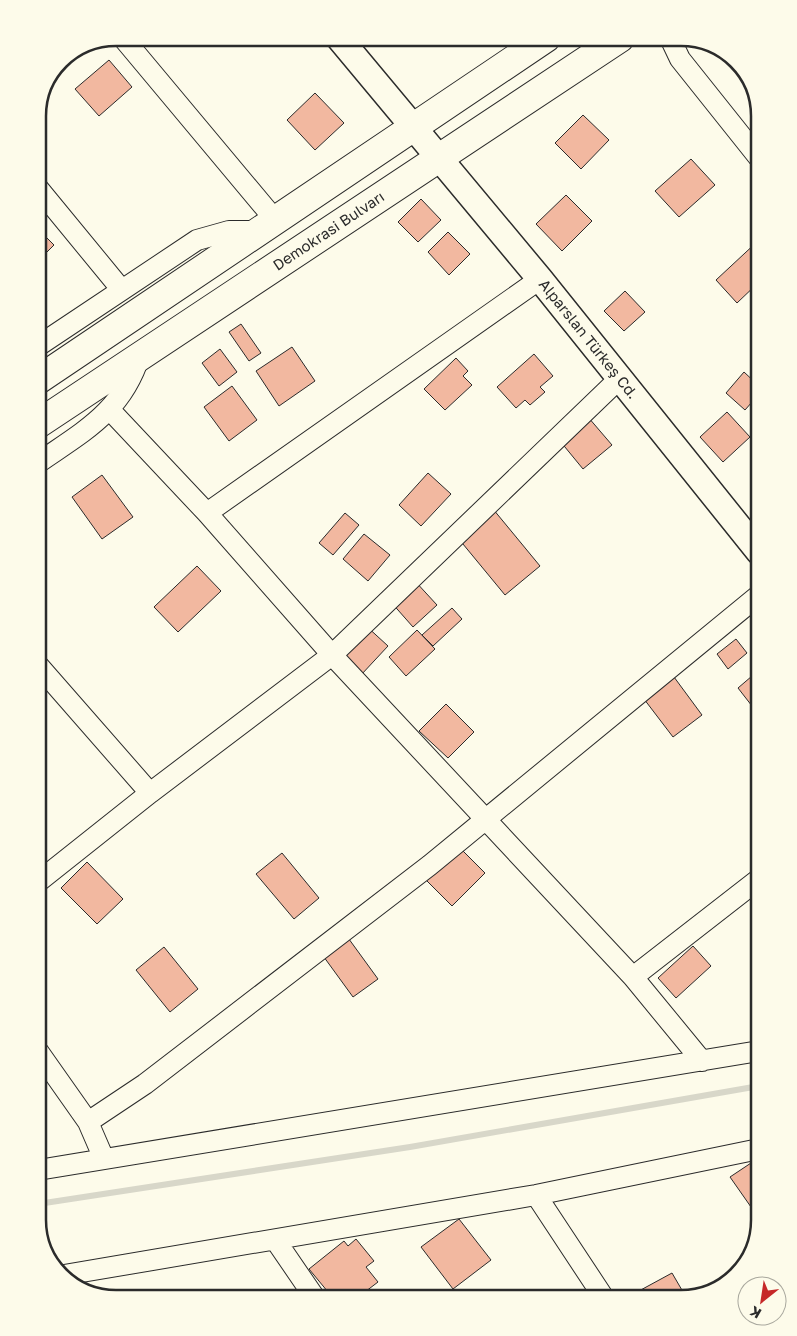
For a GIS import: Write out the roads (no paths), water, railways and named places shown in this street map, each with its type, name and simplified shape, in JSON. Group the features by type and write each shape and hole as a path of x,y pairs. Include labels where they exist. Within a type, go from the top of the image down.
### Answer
{"highway":[{"path":"46,375 534,46"},
{"name":"Demokrasi Bulvarı","path":"46,419 439,160 608,46"}],"street":[{"path":"129,46 269,226"},
{"name":"Alparslan Türkeş Cd.","path":"346,46 540,280 751,541"},
{"path":"674,46 680,59 751,147"},
{"path":"46,198 120,289"},
{"path":"46,340 120,289 197,240 229,231 269,226"},
{"path":"206,513 540,280"},
{"path":"46,458 96,424 110,410 130,382 140,355"},
{"path":"46,876 150,793 332,655 620,378"},
{"path":"110,410 206,513 332,655 633,977 702,1061"},
{"path":"88,1122 145,1084 430,864 751,602"},
{"path":"46,674 150,793"},
{"path":"633,977 751,886"},
{"path":"46,1169 751,1053"},
{"path":"46,1062 88,1122 104,1159"},
{"path":"72,1274 276,1241 536,1195 751,1151"},
{"path":"536,1195 599,1290"},
{"path":"276,1241 310,1290"}],"waterway":[{"path":"46,1203 410,1147 751,1087"}]}
